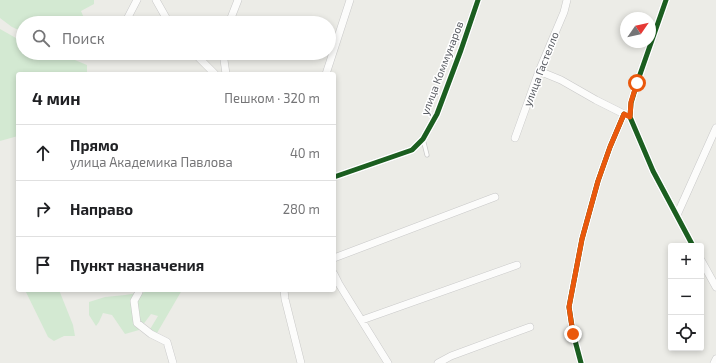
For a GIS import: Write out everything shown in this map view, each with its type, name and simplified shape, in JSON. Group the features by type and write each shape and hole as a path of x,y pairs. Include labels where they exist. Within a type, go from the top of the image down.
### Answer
{"street":[{"path":"129,16 137,0"},
{"path":"156,0 165,16"},
{"path":"232,16 238,0"},
{"path":"336,43 350,0"},
{"name":"улица Коммунаров","path":"336,176 412,150 423,140 437,114 478,0"},
{"name":"улица Гастелло","path":"515,138 539,71 564,12 567,0"},
{"path":"581,363 573,334 569,307 582,239 598,181 610,147 627,115 666,0"},
{"path":"201,60 213,72"},
{"path":"225,60 226,72"},
{"path":"327,72 331,60"},
{"path":"539,71 561,80 596,100 627,115 653,171 691,243"},
{"path":"677,215 716,129"},
{"path":"336,257 496,197"},
{"path":"362,320 517,265"},
{"path":"704,265 716,287"},
{"path":"336,278 388,363"},
{"path":"139,292 134,301 136,323 151,334 167,342 173,363"},
{"path":"284,292 301,363"},
{"path":"438,363 451,356 530,327"},
{"path":"714,363 716,359"}],"lane":[{"path":"423,140 427,155"}],"green space":[{"path":"0,0 94,0 94,4 81,11 83,16 16,16 16,29 0,18"},
{"path":"0,29 16,38 16,60 75,60 87,65 87,72 16,72 16,137 0,141"},
{"path":"26,292 60,292 73,325 75,336 64,336 54,341 48,337"},
{"path":"145,292 181,292 157,333 149,331 158,316 151,314 139,330 125,334 112,315 103,313 96,326 89,315 89,302 105,297"}],"cycle path":[{"path":"336,176 412,150 423,139 437,114 478,0"},
{"path":"666,0 637,83 631,103 630,117 653,171 691,243"},
{"path":"581,363 573,333 569,307 582,239 598,181 624,114"}],"route":[{"path":"573,334 569,307 582,239 598,181 610,147 624,114 630,117 631,102 637,83"}]}
